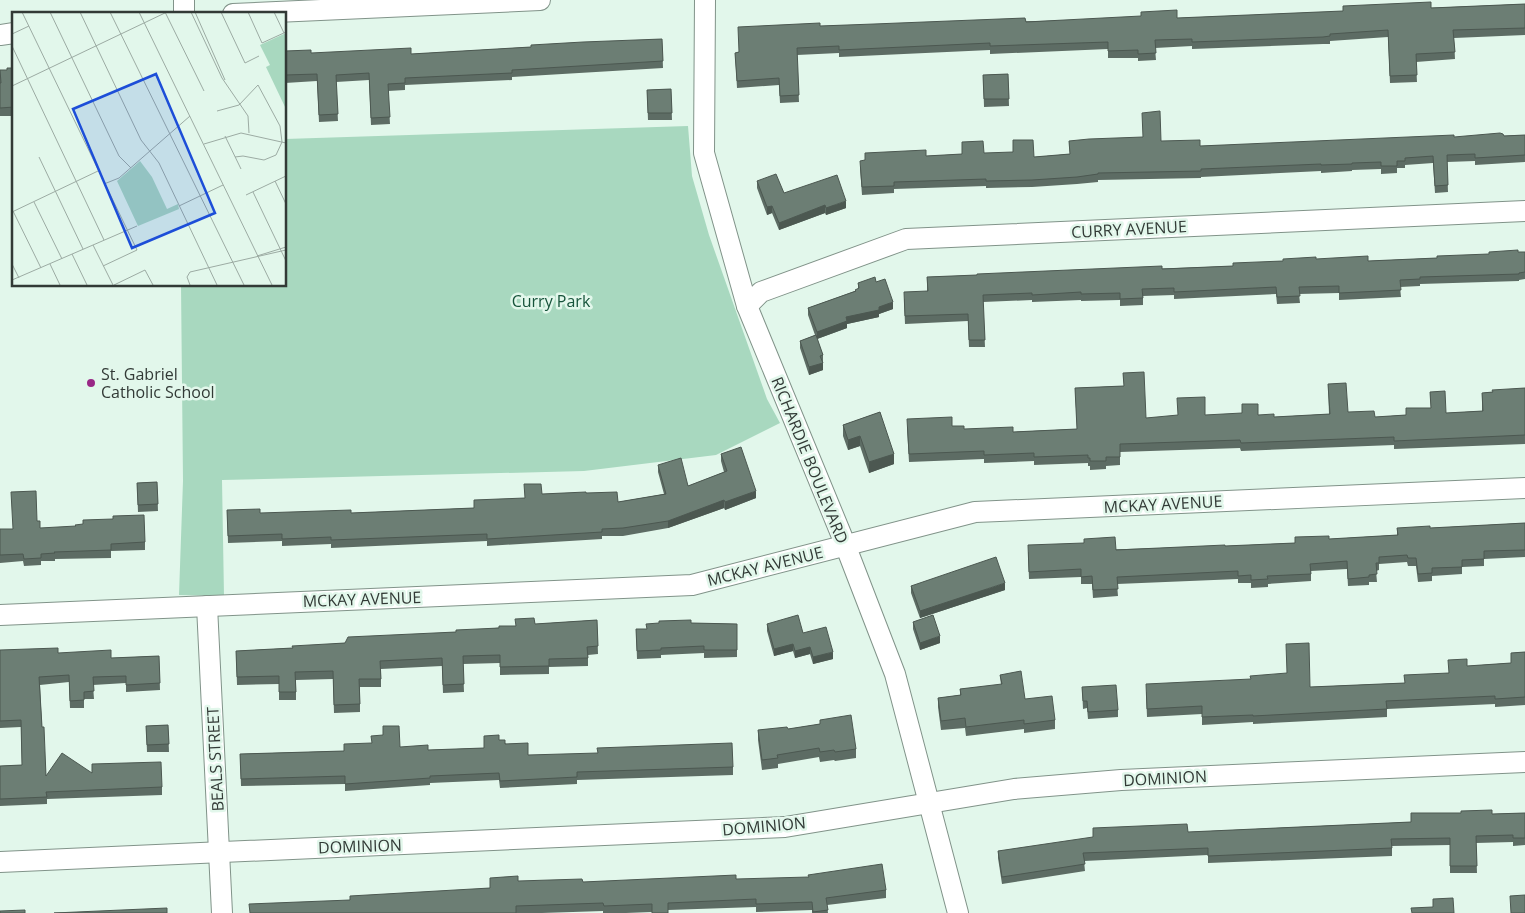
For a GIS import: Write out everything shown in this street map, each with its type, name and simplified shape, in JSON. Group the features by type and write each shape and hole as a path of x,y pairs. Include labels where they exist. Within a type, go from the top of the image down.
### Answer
{"street":[{"path":"277,12 540,0"},
{"name":"RICHARDIE BOULEVARD","path":"705,0 704,153 747,306 845,544 895,674 958,913"},
{"name":"CURRY AVENUE","path":"747,306 761,292 906,239 1525,211"},
{"name":"MCKAY AVENUE","path":"0,615 692,585 975,512 1525,488"},
{"name":"BEALS STREET","path":"207,606 222,913"},
{"name":"DOMINION","path":"0,862 785,827 1014,789 1121,780 1525,762"}],"green space":[{"name":"Curry Park","path":"688,126 692,176 709,235 767,399 780,423 716,455 584,471 222,480 224,596 179,595 183,481 181,286 286,286 286,139"}],"building":[{"path":"1431,2 1431,8 1525,4 1525,28 1453,30 1455,52 1416,54 1417,75 1390,76 1388,30 1330,34 1330,36 1323,37 1192,42 1192,39 1155,40 1156,53 1138,54 1138,50 1108,51 1108,42 990,46 990,43 839,50 839,46 797,48 799,95 780,96 779,78 737,81 735,53 739,52 738,27 820,23 820,26 1025,18 1026,22 1141,16 1141,12 1177,10 1177,18 1343,11 1343,6"},
{"path":"662,39 663,61 512,70 512,73 405,78 405,83 388,84 390,117 371,118 369,73 336,75 338,114 319,115 317,74 286,75 286,51 311,50 311,53 411,48 411,54 583,42"},
{"path":"7,68 12,68 12,107 0,108 0,70 7,70"},
{"path":"1008,74 1009,99 984,99 983,75"},
{"path":"671,89 672,113 648,113 647,90"},
{"path":"1160,111 1161,141 1200,140 1200,146 1454,135 1454,137 1500,133 1504,136 1525,135 1525,155 1475,158 1475,154 1447,155 1448,185 1435,186 1433,156 1405,158 1405,161 1397,161 1397,166 1381,166 1381,162 1321,164 1201,169 1201,171 1098,173 1077,177 1032,180 986,181 986,179 894,182 894,186 862,187 860,161 865,160 865,153 926,150 926,156 962,154 962,142 983,141 984,153 1013,152 1013,140 1033,140 1034,157 1070,154 1069,141 1143,137 1142,113"},
{"path":"776,174 784,193 837,175 846,201 826,208 825,205 779,223 772,206 767,207 757,181"},
{"path":"1518,250 1518,252 1525,252 1525,272 1519,274 1420,277 1420,279 1400,280 1401,290 1339,293 1339,286 1299,287 1300,296 1277,297 1276,287 1174,292 1174,288 1142,289 1143,298 1120,299 1120,293 1081,294 1081,292 983,295 985,340 969,340 968,314 905,316 904,292 928,291 927,277 1162,266 1162,269 1233,266 1233,263 1283,261 1283,259 1316,257 1316,259 1368,256 1368,261 1437,258 1437,256 1489,254 1489,252"},
{"path":"875,277 876,282 885,279 893,302 879,307 879,310 846,317 847,321 817,332 808,308 856,291 859,288 858,283"},
{"path":"816,335 823,355 820,356 823,363 809,367 800,341"},
{"path":"1144,372 1146,418 1178,415 1177,398 1205,397 1205,415 1242,413 1242,404 1258,404 1258,415 1274,414 1274,417 1330,414 1328,384 1346,383 1348,412 1374,411 1375,417 1406,415 1406,408 1431,408 1430,392 1445,391 1446,413 1483,411 1482,393 1493,392 1492,390 1525,388 1525,435 1394,441 1394,437 1241,443 1240,440 1120,444 1120,457 1106,457 1106,461 1090,461 1088,455 1034,457 1034,453 984,455 984,451 909,454 907,419 952,417 952,426 964,426 964,429 1013,427 1013,432 1077,429 1075,388 1124,386 1123,373"},
{"path":"880,412 894,454 869,462 860,436 848,440 843,425"},
{"path":"741,447 756,491 725,502 724,500 668,521 623,528 602,529 602,532 487,539 487,534 331,540 331,537 282,539 282,534 228,536 227,510 260,509 260,513 351,510 351,513 474,508 474,500 525,498 524,484 541,484 542,494 617,492 618,502 666,494 658,465 681,458 688,486 727,471 721,454"},
{"path":"157,482 158,504 138,505 137,483"},
{"path":"36,491 37,521 40,521 40,528 76,526 83,524 83,520 113,519 113,516 144,515 145,542 111,544 111,550 41,554 41,558 24,559 23,554 0,555 0,529 13,529 11,492"},
{"path":"1525,523 1525,550 1484,551 1484,559 1462,560 1462,567 1432,568 1432,573 1418,574 1416,558 1408,558 1407,555 1379,557 1379,563 1376,563 1377,574 1369,575 1369,577 1348,579 1347,561 1310,564 1311,574 1267,576 1268,579 1251,580 1251,575 1238,576 1238,571 1117,577 1118,589 1093,590 1092,576 1081,577 1081,569 1029,572 1028,545 1084,543 1084,539 1115,537 1116,550 1295,543 1295,537 1329,536 1329,539 1398,535 1397,528"},
{"path":"996,557 1005,583 920,611 911,586"},
{"path":"798,615 803,633 826,627 833,652 813,657 810,647 795,651 793,644 774,649 767,624"},
{"path":"933,615 940,636 920,643 913,622"},
{"path":"534,618 535,624 597,620 598,646 587,647 588,658 549,659 549,666 500,667 500,655 463,656 464,684 443,685 442,658 380,661 381,679 359,679 360,704 334,705 333,671 295,672 296,692 279,692 279,676 237,677 236,651 345,643 348,637 499,628 499,626 516,626 515,619"},
{"path":"691,620 691,623 737,624 737,650 704,650 704,646 637,651 636,629 647,629 646,624 659,623 659,621"},
{"path":"1309,643 1310,687 1405,683 1404,675 1449,673 1448,660 1467,659 1467,666 1511,663 1511,653 1525,652 1525,697 1495,699 1495,696 1386,701 1387,709 1253,716 1202,717 1202,706 1147,709 1146,684 1251,679 1250,676 1287,673 1286,644"},
{"path":"58,648 58,653 111,650 111,658 159,656 160,683 126,685 126,676 93,677 94,691 84,692 84,700 70,701 69,675 39,677 46,776 62,753 92,773 92,764 161,762 162,787 46,792 47,797 0,799 0,766 22,765 21,720 0,721 0,650"},
{"path":"1021,671 1025,699 1052,696 1055,720 1024,724 1024,720 966,727 965,718 941,721 938,698 961,695 960,689 1002,684 1000,675"},
{"path":"1116,685 1118,710 1088,712 1087,701 1083,701 1082,687"},
{"path":"851,715 856,749 820,752 819,748 777,755 778,758 762,760 758,730 787,727 788,729 820,724 820,720"},
{"path":"168,725 169,744 147,745 146,726"},
{"path":"383,726 399,726 400,747 428,745 428,750 484,748 484,736 499,735 499,740 505,740 505,744 528,743 528,755 598,753 597,748 732,743 733,767 577,772 577,777 500,781 499,773 430,776 430,778 345,784 345,776 241,779 240,754 344,751 344,744 372,743 371,736 383,735"},
{"path":"1492,810 1492,814 1525,813 1525,838 1513,838 1513,835 1476,836 1477,866 1450,866 1450,838 1391,839 1392,848 1208,856 1208,848 1083,853 1085,864 1002,877 998,851 1093,837 1093,828 1187,824 1188,832 1411,822 1411,813 1461,813 1461,811"},
{"path":"882,864 886,890 826,898 828,910 813,912 812,902 756,904 756,899 668,903 668,913 652,913 652,904 604,906 603,903 516,906 516,913 250,913 249,904 350,900 350,896 490,888 490,878 518,876 518,881 582,879 583,882 736,875 736,879 809,877 808,875"},
{"path":"1525,895 1525,913 1511,913 1510,896"},
{"path":"1453,898 1454,913 1412,913 1411,908 1433,907 1433,899"},
{"path":"167,908 167,913 54,913"},
{"path":"25,910 25,913 0,913 0,911"}],"place":[{"name":"St. Gabriel Catholic School","path":"91,383"}]}
